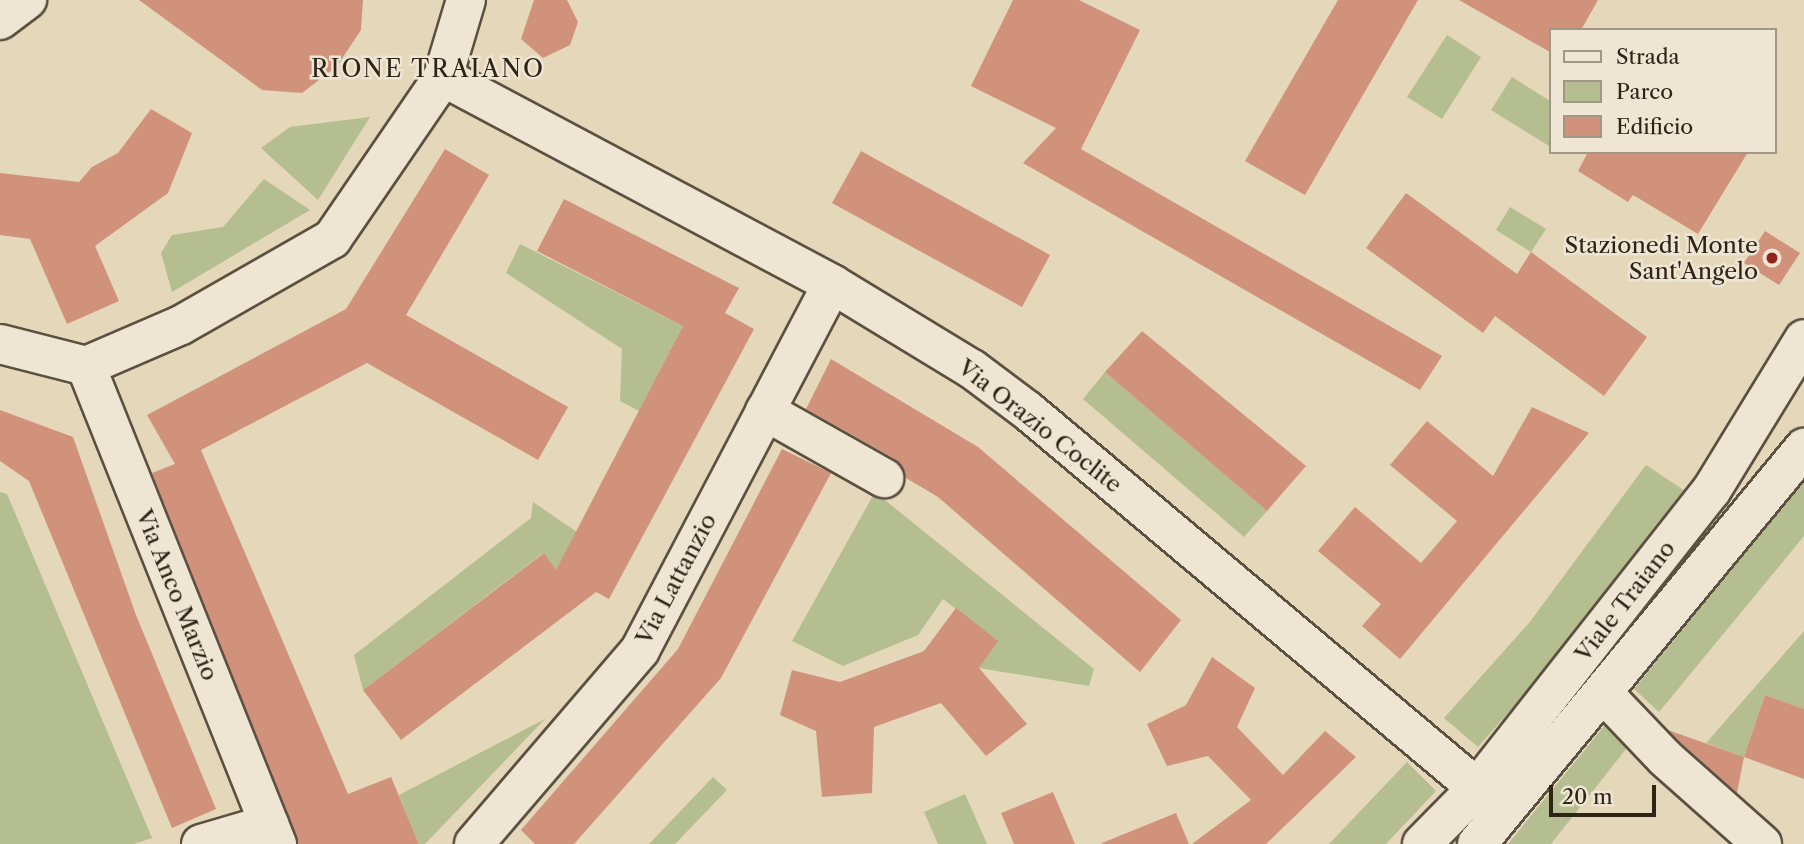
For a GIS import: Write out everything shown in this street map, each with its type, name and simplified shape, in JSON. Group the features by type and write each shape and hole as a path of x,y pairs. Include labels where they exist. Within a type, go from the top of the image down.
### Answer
{"street":[{"path":"0,20 27,0"},
{"path":"0,344 86,366 181,325 332,239 443,78 466,0"},
{"name":"Via Orazio Coclite","path":"443,78 832,284 972,369 1028,411 1507,813"},
{"name":"Via Lattanzio","path":"474,844 639,650 832,284"},
{"name":"Viale Traiano","path":"1422,844 1477,788 1711,491 1804,339"},
{"name":"Via Anco Marzio","path":"86,366 273,834 201,844"},
{"path":"765,411 884,478"},
{"name":"Viale Traiano","path":"1477,844 1507,813 1804,448"},
{"path":"1575,666 1665,758 1762,844"}],"green space":[{"path":"1447,35 1481,57 1442,119 1407,97"},
{"path":"1512,77 1548,100 1548,145 1491,110"},
{"path":"370,117 318,200 261,148 290,127"},
{"path":"264,179 310,210 172,292 161,253 172,235 223,227"},
{"path":"1510,207 1546,229 1531,252 1496,230"},
{"path":"520,244 683,326 639,411 620,401 622,349 506,273"},
{"path":"1105,372 1267,511 1244,537 1083,399"},
{"path":"1646,465 1685,491 1562,652 1478,747 1444,718 1529,623"},
{"path":"1804,480 1804,536 1659,712 1634,689"},
{"path":"0,492 7,494 152,838 134,844 0,844"},
{"path":"875,492 1094,669 1089,686 979,668 997,641 943,599 918,635 843,666 792,641"},
{"path":"533,502 577,532 556,570 543,553 363,690 354,655 531,518"},
{"path":"1804,631 1804,709 1765,695 1744,757 1706,743"},
{"path":"545,719 425,844 419,844 399,795"},
{"path":"1605,725 1630,744 1551,844 1508,844"},
{"path":"1407,762 1436,791 1386,844 1329,844"},
{"path":"713,777 727,790 675,844 649,844"},
{"path":"965,794 987,844 938,844 924,812"}],"building":[{"path":"139,0 363,0 361,30 337,66 302,93 262,90"},
{"path":"534,0 567,0 578,22 570,45 543,58 521,39"},
{"path":"1013,0 1079,0 1140,30 1081,149 1442,356 1420,390 1023,163 1056,128 971,86"},
{"path":"1338,0 1418,0 1305,195 1245,161"},
{"path":"1459,0 1598,0 1582,28 1548,28 1548,51"},
{"path":"151,109 192,133 168,193 95,246 119,301 67,324 30,239 0,235 0,173 79,182 92,167 118,153"},
{"path":"445,149 489,175 406,315 568,407 538,460 367,363 201,450 348,794 391,777 419,844 298,844 152,473 175,464 147,415 346,309"},
{"path":"861,151 1050,255 1022,307 832,203"},
{"path":"1587,154 1747,154 1698,234 1633,195 1628,202 1578,171"},
{"path":"1406,193 1517,274 1531,252 1647,337 1604,396 1495,316 1483,333 1366,248"},
{"path":"564,199 739,288 725,313 754,329 609,599 596,592 401,740 363,690 544,553 556,570 683,326 537,251"},
{"name":"Stazionedi Monte Sant'Angelo","path":"1765,231 1800,253 1779,285 1744,263"},
{"path":"1142,331 1306,466 1267,511 1105,372"},
{"path":"831,359 978,447 1181,620 1140,672 938,497 906,478 895,459 806,409"},
{"path":"1532,407 1589,433 1400,659 1362,626 1381,604 1318,551 1355,507 1421,563 1457,521 1390,465 1427,421 1493,476"},
{"path":"0,410 73,437 136,615 216,809 172,828 29,481 0,461"},
{"path":"782,449 831,473 721,678 574,844 535,844 521,830 678,649"},
{"path":"956,608 998,641 979,668 1027,724 986,756 941,703 874,727 872,793 822,797 816,731 780,715 792,670 840,682 924,651"},
{"path":"1212,657 1255,688 1237,727 1283,775 1325,731 1356,757 1266,844 1192,844 1251,800 1208,756 1167,766 1147,724 1186,705"},
{"path":"1765,695 1804,709 1804,779 1744,757"},
{"path":"1668,730 1744,757 1737,793 1680,742"},
{"path":"1053,792 1075,844 1014,844 1001,813"},
{"path":"1176,813 1189,844 1102,844 1102,843"}],"place":[{"name":"Stazionedi Monte Sant'Angelo","path":"1772,258"}],"district":[{"name":"RIONE TRAIANO","path":"428,69"}]}
